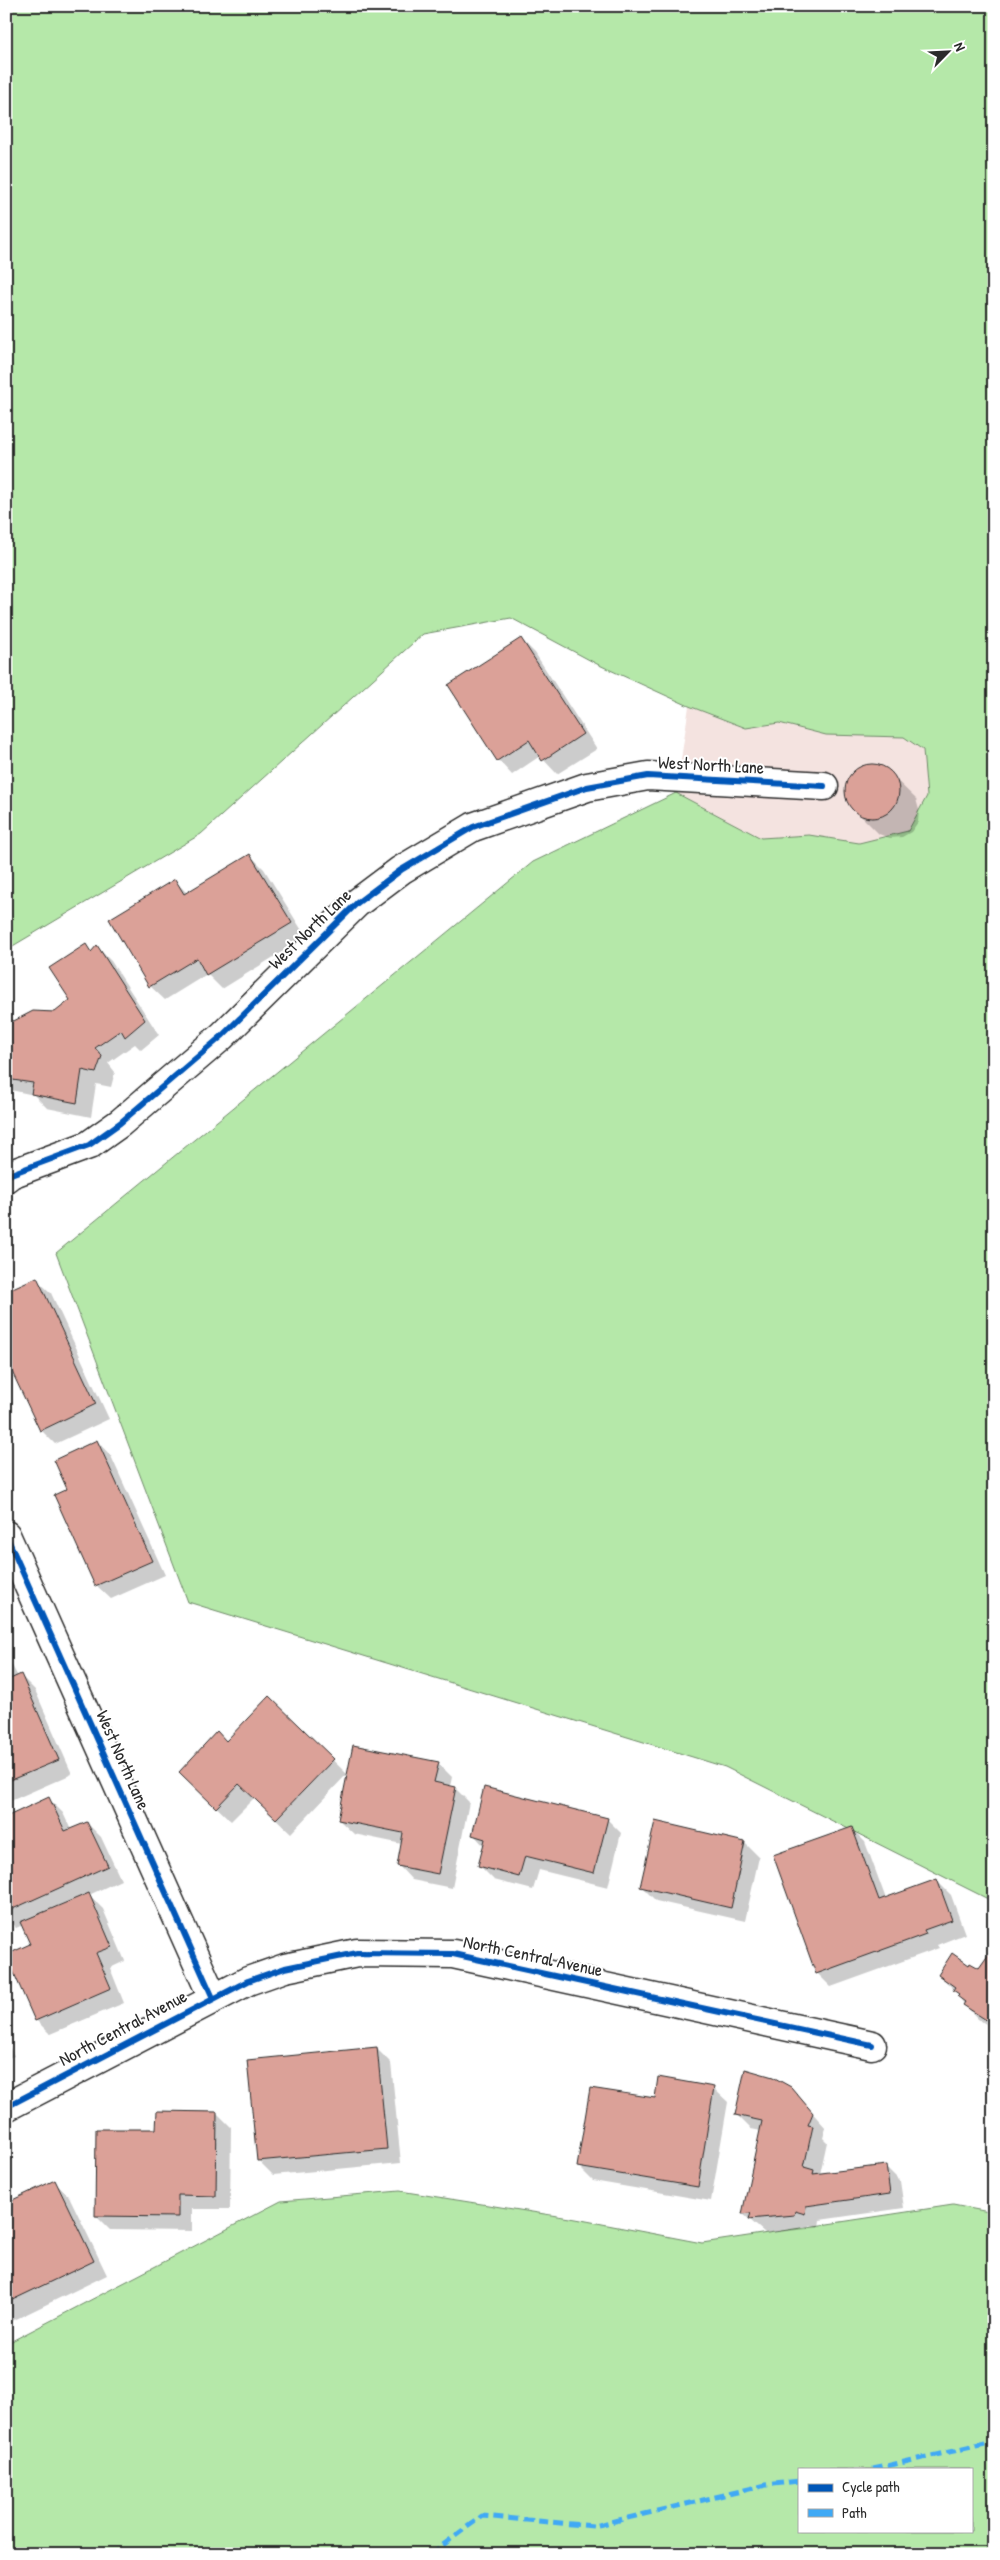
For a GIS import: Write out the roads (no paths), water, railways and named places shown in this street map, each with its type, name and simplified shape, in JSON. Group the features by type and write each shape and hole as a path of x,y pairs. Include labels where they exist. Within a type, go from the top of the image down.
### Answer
{"street":[{"name":"West North Lane","path":"6,1178 11,1174 88,1145 120,1123 222,1036 357,903 401,870 473,827 587,787 648,776 824,786"},
{"name":"West North Lane","path":"6,1535 213,1998"},
{"name":"North Central Avenue","path":"6,2107 248,1981 285,1968 357,1953 453,1954 872,2045"}]}
